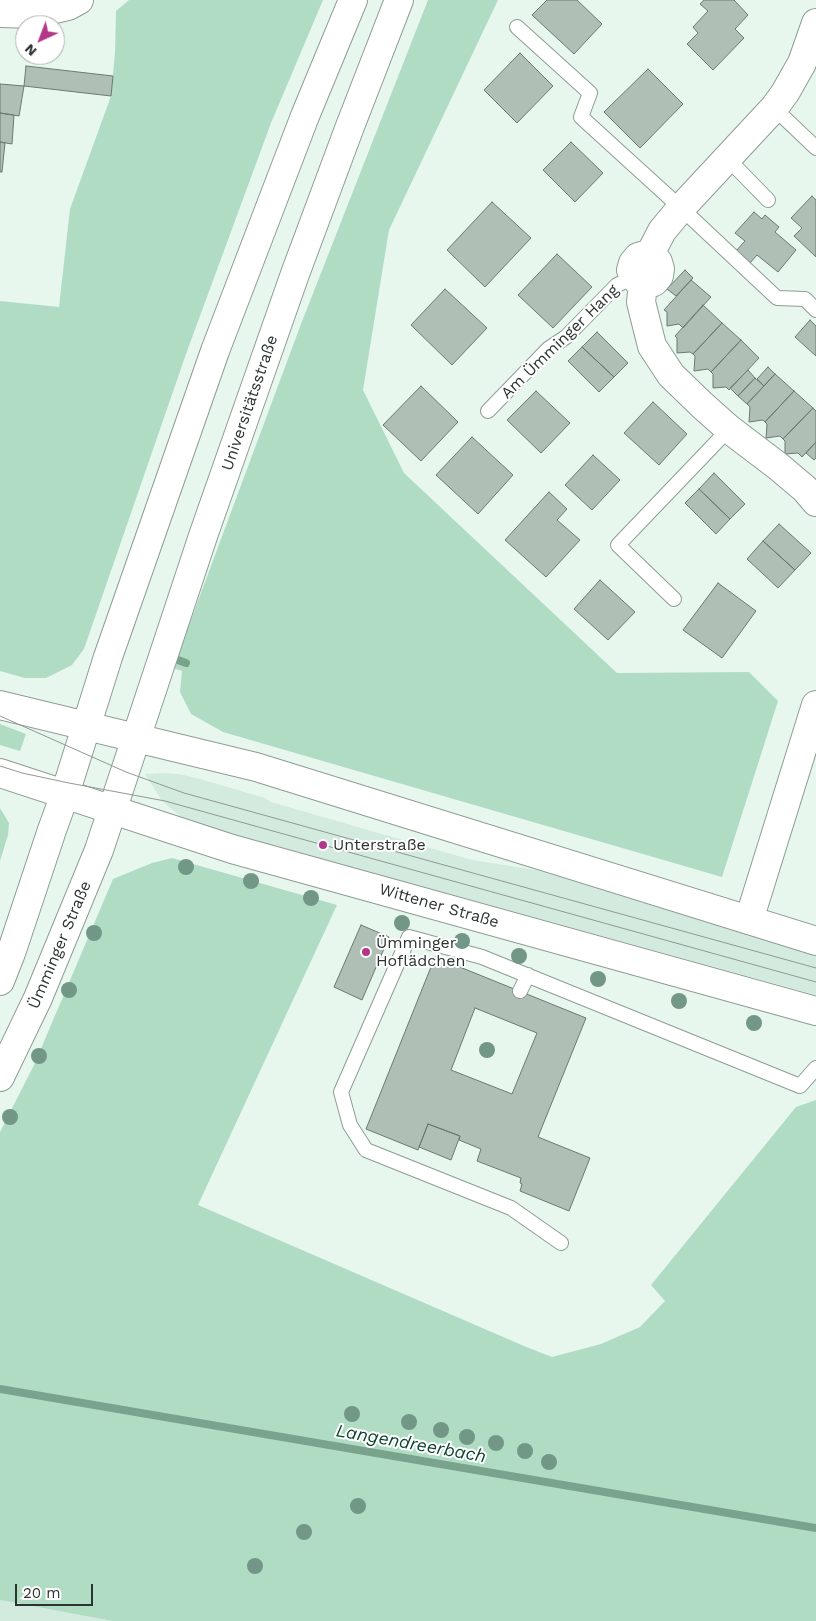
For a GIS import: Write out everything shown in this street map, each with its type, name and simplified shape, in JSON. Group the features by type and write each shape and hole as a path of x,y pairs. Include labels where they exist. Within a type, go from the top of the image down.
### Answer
{"main road":[{"path":"0,13 35,14 68,6 79,0"},
{"path":"0,980 65,794 108,657 215,351 305,116 353,0"},
{"name":"Universitätsstraße","path":"113,810 200,545 295,274 399,0"},
{"name":"Am Ümminger Hang","path":"814,37 790,85 774,108 662,231 642,272 641,302 652,346 671,375 729,429 805,488 816,502"},
{"path":"0,705 256,766 816,941"},
{"path":"749,920 816,705"},
{"path":"0,773 65,794"},
{"name":"Wittener Straße","path":"65,794 232,849 816,1011"},
{"name":"Ümminger Straße","path":"0,1077 38,998 89,875 113,810"}],"lane":[{"path":"517,27 590,93 581,117 777,298 805,300 816,310"},
{"path":"774,108 816,148"},
{"path":"727,158 768,200"},
{"name":"Am Ümminger Hang","path":"488,411 548,349 566,337 617,285 642,272"},
{"path":"674,599 618,545 729,429"},
{"path":"562,1243 511,1208 366,1150 350,1125 341,1092 409,937 482,957 800,1086 816,1068"},
{"path":"520,992 528,975"}],"shaded area":[{"path":"145,774 179,774 200,779 265,798 271,802 472,860 536,870 816,956 816,995 450,894 390,880 247,841 196,824 183,818 169,807 160,798"},
{"path":"0,1600 112,1621 0,1621"}],"green space":[{"path":"129,0 323,0 271,123 186,354 84,649 72,665 46,678 25,678 0,671 0,301 59,307 70,209 111,96 116,11"},
{"path":"428,0 498,0 389,230 363,390 404,473 617,673 749,672 778,701 722,877 223,732 191,714 180,692 182,671 173,668 301,324"},
{"path":"0,724 26,734 20,751 0,745"},
{"path":"0,808 9,823 8,835 0,861"},
{"path":"172,858 337,905 198,1205 552,1357 601,1344 640,1327 665,1301 651,1285 796,1107 816,1100 816,1621 112,1621 0,1600 0,1132 34,1065 113,879 152,863"}],"building":[{"path":"547,0 577,0 602,24 574,54 532,15"},
{"path":"704,0 734,0 748,15 735,29 744,38 713,70 687,44 698,33 693,27 708,11 700,4"},
{"path":"520,53 553,86 517,123 484,90"},
{"path":"26,66 113,76 111,96 24,86"},
{"path":"648,69 683,104 640,148 604,112"},
{"path":"0,84 24,86 19,116 0,113"},
{"path":"0,113 14,115 12,144 0,142"},
{"path":"0,142 5,143 2,172 0,172"},
{"path":"571,142 603,173 575,202 543,170"},
{"path":"812,196 816,200 816,257 794,236 802,228 791,218"},
{"path":"492,202 531,238 485,287 447,250"},
{"path":"754,212 762,219 765,215 779,227 775,232 796,250 778,272 757,255 750,263 736,251 745,241 735,233"},
{"path":"557,254 592,287 553,328 518,295"},
{"path":"685,270 693,278 676,296 667,289"},
{"path":"691,280 711,297 683,328 679,324 667,326 667,312 664,310"},
{"path":"445,289 487,328 452,365 411,325"},
{"path":"703,305 722,323 693,354 690,352 677,353 677,338 675,336"},
{"path":"810,320 816,326 816,356 795,337"},
{"path":"722,323 741,340 711,372 708,369 694,371 695,356 693,354"},
{"path":"597,332 628,363 614,377 582,347"},
{"path":"741,340 759,358 729,390 726,387 713,388 713,374 711,372"},
{"path":"582,347 614,377 599,392 568,361"},
{"path":"768,367 775,374 764,386 757,379"},
{"path":"748,370 755,378 738,396 730,388"},
{"path":"775,374 794,391 765,422 763,420 749,422 750,407 747,404"},
{"path":"755,378 764,386 747,404 738,396"},
{"path":"421,386 458,422 421,461 383,425"},
{"path":"536,391 570,423 541,453 507,420"},
{"path":"794,391 813,408 783,439 780,436 766,438 767,424 765,422"},
{"path":"653,402 687,434 659,465 624,433"},
{"path":"813,408 816,411 816,442 802,457 798,453 785,454 785,441 783,439"},
{"path":"472,437 513,475 478,514 436,475"},
{"path":"816,442 816,458 814,460 806,453"},
{"path":"593,455 620,480 592,510 565,485"},
{"path":"714,473 745,504 730,519 699,489"},
{"path":"699,489 730,519 716,534 685,503"},
{"path":"549,492 567,509 557,520 580,540 546,577 505,540"},
{"path":"779,524 811,553 795,570 763,541"},
{"path":"763,541 795,570 778,588 747,559"},
{"path":"600,580 635,612 608,640 574,609"},
{"path":"718,583 756,611 722,658 683,630"},
{"name":"Ümminger Hoflädchen","path":"361,925 389,937 362,1000 334,987"},
{"path":"435,957 586,1018 538,1137 590,1158 569,1211 520,1191 521,1178 477,1161 481,1149 459,1140 460,1136 428,1124 418,1150 366,1129","holes":["475,1008 537,1033 512,1094 451,1070"]},
{"path":"428,1124 460,1136 451,1160 419,1147"}],"waterway":[{"path":"167,656 186,663"},
{"name":"Langendreerbach","path":"0,1389 816,1528"}],"tram line":[{"path":"0,716 126,772 184,793 816,968"},
{"path":"0,766 22,773 69,783 165,801 816,982"}],"place":[{"name":"Unterstraße","path":"323,845"},
{"name":"Ümminger Hoflädchen","path":"366,952"}]}
